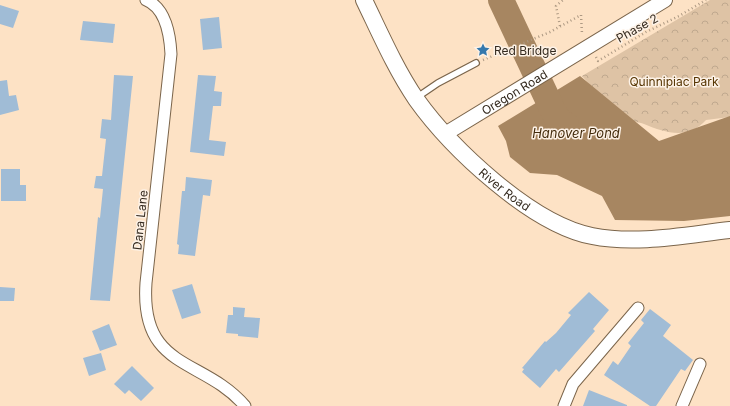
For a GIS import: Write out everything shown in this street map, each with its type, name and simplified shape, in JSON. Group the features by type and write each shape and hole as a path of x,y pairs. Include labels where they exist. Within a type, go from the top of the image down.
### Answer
{"main road":[{"name":"River Road","path":"364,0 398,69 416,98 445,134 470,159 536,213 565,228 591,236 614,239 642,239 730,230"}],"street":[{"name":"Dana Lane","path":"146,0 161,13 170,34 171,54 146,283 145,303 149,324 159,342 174,357 222,386 245,406"},
{"name":"Oregon Road","path":"445,134 665,0"},
{"path":"564,406 573,384 638,308"},
{"path":"682,406 700,364"}],"lane":[{"path":"416,98 438,83 476,63"}],"path":[{"path":"560,26 556,6 563,0"},
{"name":"Phase 2","path":"598,60 706,0"},
{"path":"494,55 550,32 581,15 582,33"}],"green space":[{"name":"Quinnipiac Park","path":"710,0 730,0 730,117 706,120 692,130 684,132 676,133 660,130 642,123 630,121 620,115 608,105 582,76"}],"water":[{"name":"Hanover Pond","path":"580,76 659,141 730,116 730,216 684,221 615,220 602,196 557,175 530,173 510,157 506,141 498,126"}],"building":[{"path":"0,5 19,11 13,28 0,24"},
{"path":"219,17 222,48 203,50 200,19"},
{"path":"83,21 115,24 113,43 80,40"},
{"path":"114,75 133,76 110,301 90,300 98,217 100,218 103,189 94,188 96,176 102,176 106,139 100,138 102,119 111,120"},
{"path":"198,75 216,76 214,91 222,92 221,106 213,106 209,140 226,142 224,156 190,152"},
{"path":"7,80 9,96 16,95 19,110 0,115 0,81"},
{"path":"1,169 20,169 20,185 26,185 26,201 1,201"},
{"path":"186,177 212,180 210,196 203,195 195,256 178,254 179,245 177,244 182,191 185,191"},
{"path":"192,284 201,313 182,319 172,290"},
{"path":"0,287 15,288 14,301 0,301"},
{"path":"589,292 609,310 593,329 595,331 559,372 556,369 540,388 522,372 524,369 522,368 545,341 546,342 556,333 571,315 568,313"},
{"path":"233,307 245,308 244,317 260,318 258,338 226,333 228,315 233,315"},
{"path":"650,309 671,325 663,336 693,360 685,371 681,369 656,406 650,406 604,375 613,361 618,365 631,346 628,343 644,323 641,320"},
{"path":"109,324 117,345 100,351 92,331"},
{"path":"101,353 106,370 89,376 83,358"},
{"path":"132,366 154,388 141,401 129,390 125,394 114,384"},
{"path":"589,390 627,405 627,406 583,406"}],"waterway":[{"path":"501,0 557,119 566,125"}],"place":[{"name":"Red Bridge","path":"483,50"}]}
